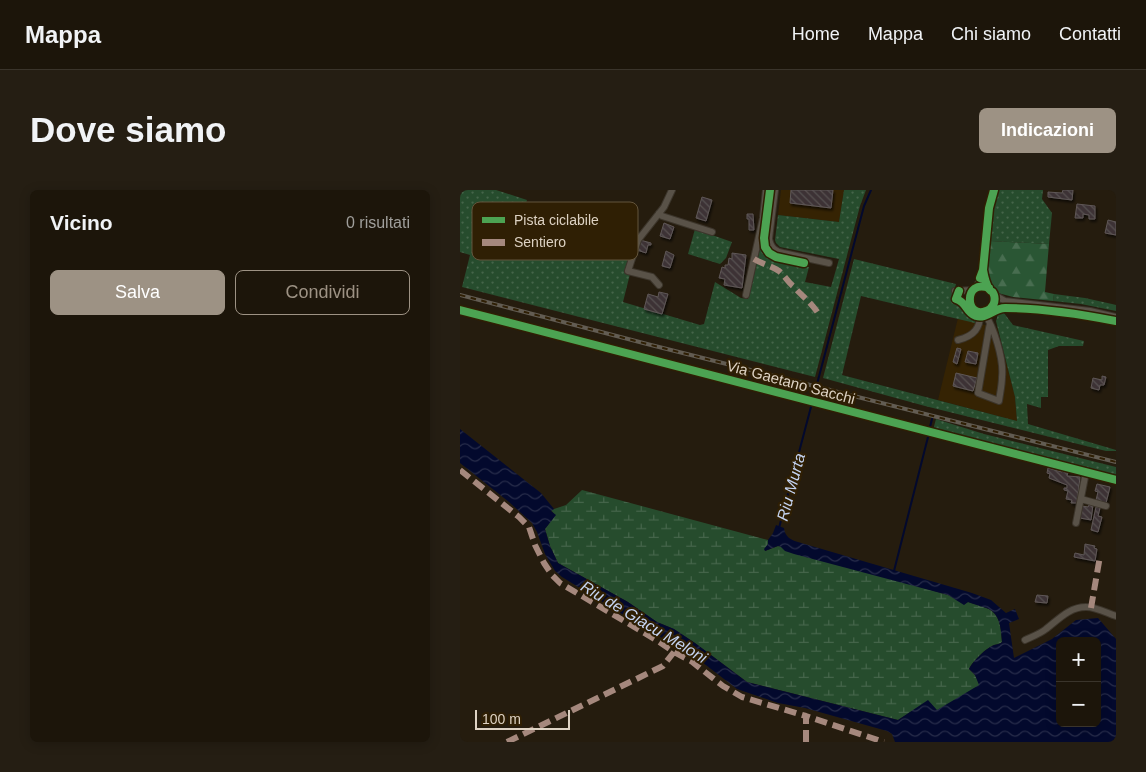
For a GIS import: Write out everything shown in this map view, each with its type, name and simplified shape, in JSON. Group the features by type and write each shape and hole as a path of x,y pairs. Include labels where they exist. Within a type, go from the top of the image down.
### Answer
{"street":[{"path":"638,240 664,207 672,190"},
{"path":"746,295 763,218 766,190"},
{"path":"775,190 769,239 771,246 783,253 829,263"},
{"path":"969,301 969,297 975,289 982,270 989,208 994,190"},
{"path":"659,213 662,216 712,232"},
{"path":"632,260 628,271 652,277 659,285"},
{"path":"982,270 995,297 994,305"},
{"path":"990,324 978,394 999,401 1002,376 1001,357 990,324 982,312 973,308 969,301 955,292 975,289 981,286 1005,301"},
{"path":"982,312 1005,301 1090,311 1116,317"},
{"name":"Via Gaetano Sacchi","path":"460,310 1116,480"},
{"path":"958,340 966,338 977,328 982,312"},
{"path":"1076,523 1086,472"},
{"path":"1081,499 1106,506"},
{"path":"1025,640 1044,630 1056,619 1084,607 1116,616"}],"shaded area":[{"path":"781,190 844,190 839,222 778,215"},
{"path":"958,318 997,328 1015,397 1017,421 938,400"}],"green space":[{"path":"460,190 496,190 527,200 526,202 472,202 472,260 628,260 625,273 630,274 623,302 700,325 704,324 715,282 741,298 748,299 760,249 773,258 809,267 805,282 831,287 839,259 780,247 775,240 778,215 839,222 844,190 866,190 860,206 815,377 462,287 470,255 460,252"},
{"path":"998,190 1043,190 1042,199 1052,213 1049,244 989,241 992,208"},
{"path":"695,229 732,242 726,258 720,264 688,254"},
{"path":"989,241 1049,244 1045,292 1054,294 1053,301 1013,297 998,293 988,280 987,275"},
{"path":"854,259 956,284 952,299 968,315 976,318 975,323 861,296 842,375 1017,421 1015,397 996,321 998,314 1004,313 1013,325 1084,341 1083,346 1059,346 1048,350 1048,397 1041,397 1041,408 1027,404 1028,424 1116,451 1106,451 925,406 823,378"},
{"path":"1054,294 1116,305 1116,311 1053,301"},
{"path":"936,419 984,434 1116,467 1116,476 933,430"},
{"path":"582,490 768,540 765,551 778,546 948,595 964,604 968,602 984,607 992,611 997,617 1002,642 984,652 973,662 969,669 975,675 980,685 937,711 928,701 898,720 747,682 674,629 657,622 628,602 558,563 545,529 555,515 551,510 566,505"}],"water":[{"name":"Riu de Giacu Meloni","path":"460,429 541,493 554,509 551,511 556,515 545,529 558,563 628,602 657,622 674,629 747,682 898,720 928,700 937,710 979,685 975,675 969,669 973,662 984,652 1002,642 997,617 990,610 968,602 964,605 948,595 794,554 778,546 765,551 764,549 776,525 784,528 787,536 795,541 972,593 991,600 1006,613 1015,609 1019,619 1009,623 1014,658 1052,639 1076,620 1098,618 1116,639 1116,742 895,742 892,734 887,731 805,708 778,703 737,689 698,659 562,577 555,571 545,554 532,523 460,463"}],"building":[{"path":"791,190 833,190 831,208 790,203"},
{"path":"1063,190 1073,190 1072,200 1048,197 1048,192 1062,193"},
{"path":"702,197 712,200 706,221 696,218"},
{"path":"1077,204 1095,206 1095,219 1089,219 1089,215 1083,214 1083,218 1075,218"},
{"path":"747,214 753,214 754,230 749,230"},
{"path":"1108,220 1116,222 1116,235 1105,233"},
{"path":"664,223 674,227 670,239 660,236"},
{"path":"640,240 651,243 651,245 648,245 646,253 638,250"},
{"path":"666,251 674,255 670,268 662,266"},
{"path":"732,253 746,255 742,288 724,285 725,279 719,278 722,267 725,268 725,265 728,265 729,258 732,259"},
{"path":"659,292 668,294 662,314 644,309 648,294 658,297"},
{"path":"957,348 961,349 957,364 953,362"},
{"path":"968,351 978,353 976,364 965,362"},
{"path":"956,373 977,378 973,391 953,386"},
{"path":"1102,376 1106,377 1104,385 1100,385 1099,390 1091,388 1093,378 1102,380"},
{"path":"1048,468 1068,472 1067,476 1080,477 1077,503 1071,503 1072,500 1066,499 1068,491 1064,490 1064,488 1067,488 1067,485 1049,478"},
{"path":"1097,484 1110,487 1106,503 1096,500 1098,492 1095,491"},
{"path":"1093,505 1091,520 1080,518 1082,506 1088,507"},
{"path":"1096,507 1100,508 1098,516 1102,517 1098,532 1091,530"},
{"path":"1085,544 1095,546 1094,548 1097,549 1095,561 1074,557 1075,553 1084,555"},
{"path":"1037,595 1048,596 1047,603 1035,602"}],"waterway":[{"name":"Riu Murta","path":"779,528 864,206 871,190"},
{"path":"930,427 932,419"},
{"path":"894,571 928,437"}],"railway":[{"path":"460,295 1116,462"}],"marked path":[{"path":"754,259 779,271 820,316"},
{"path":"460,470 529,527 544,563 560,583 691,661 723,686 742,697 806,716"},
{"path":"1091,608 1100,556"},
{"path":"507,742 663,666 674,652"},
{"path":"806,742 806,716 884,742"}],"cycle path":[{"path":"770,190 764,238 765,247 769,253 776,257 804,263"},
{"path":"980,278 983,270 989,208 994,190"},
{"path":"983,270 987,285 993,292 995,297 994,302 992,307 986,311 979,312 974,310 971,305 971,293 981,286 989,288"},
{"path":"959,291 956,299 963,303 972,314 980,317 1001,308 1019,308 1061,312 1116,321"},
{"path":"460,310 1116,480"}]}
